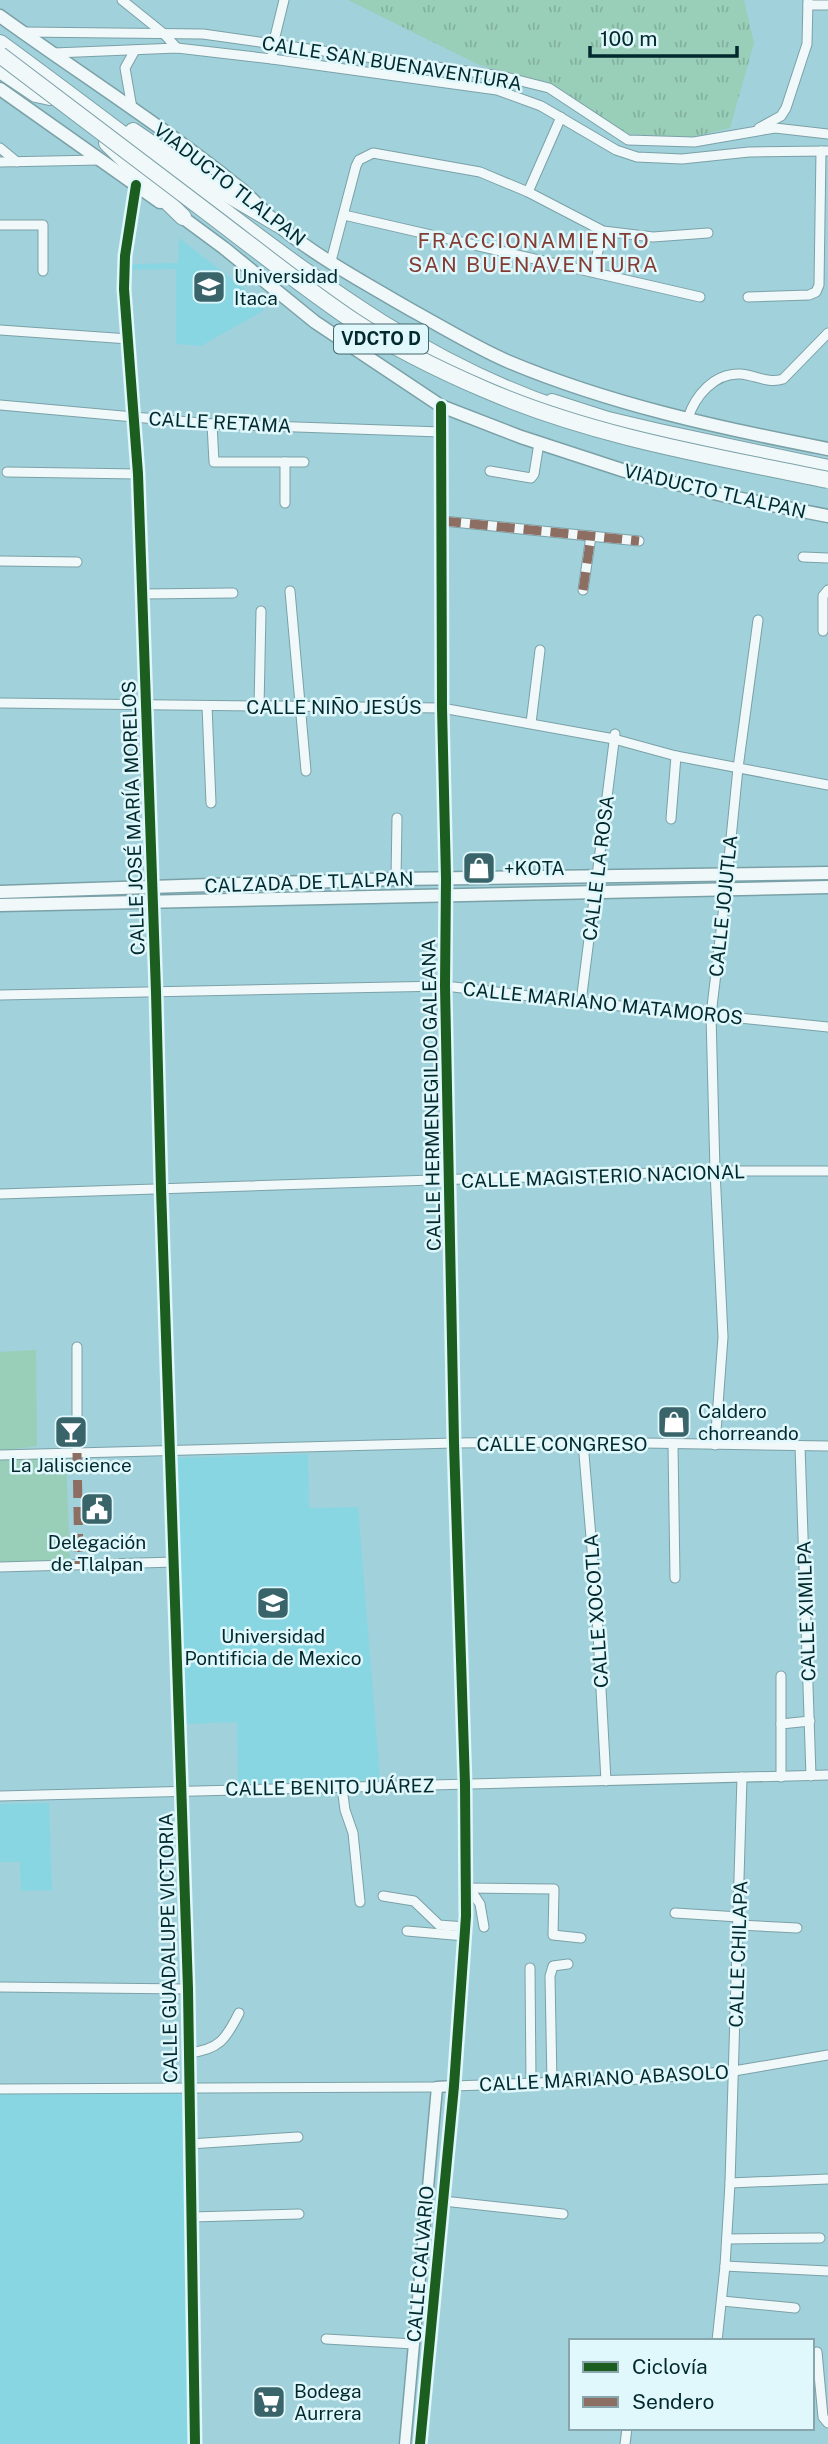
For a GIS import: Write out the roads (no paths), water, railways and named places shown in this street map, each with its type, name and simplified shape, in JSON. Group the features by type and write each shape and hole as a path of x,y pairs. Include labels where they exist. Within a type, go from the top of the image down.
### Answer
{"highway":[{"path":"0,30 27,49 66,87"},
{"path":"0,41 271,247 365,314 443,359 541,403 600,423 828,473"},
{"name":"VIADUCTO TLALPAN","path":"0,41 66,87 95,120 353,320 392,346 477,391 594,432 658,450 828,482"},
{"path":"0,57 280,267 354,321 393,344 485,389 595,429 828,482"},
{"name":"VIADUCTO TLALPAN","path":"0,57 50,97 95,120 354,302 444,356 566,407 608,420 828,468"},
{"path":"3,79 36,94 50,97"},
{"path":"95,120 183,217"},
{"path":"95,120 144,137 212,185 278,224"}],"main road":[{"name":"VIADUCTO TLALPAN","path":"0,16 239,187 278,224 331,261 397,302 506,360 615,400 743,433 828,449"},
{"name":"VIADUCTO TLALPAN","path":"3,79 100,160 183,217 315,321 441,406 539,443 625,471 726,496 828,516"},
{"name":"CALZADA DE TLALPAN","path":"0,892 396,879 828,873"},
{"name":"CALZADA DE TLALPAN","path":"0,905 828,887"}],"street":[{"path":"122,0 177,48"},
{"path":"272,59 284,0"},
{"path":"748,133 774,120 786,108 807,44 808,2 828,5"},
{"name":"CALLE SAN BUENAVENTURA","path":"22,32 203,34 488,74 549,88 628,140 694,142 775,128 828,134"},
{"name":"CALLE SAN BUENAVENTURA","path":"54,53 177,48 498,90 541,106 616,150 637,157 682,159 749,152 824,151"},
{"path":"132,108 125,68 135,50"},
{"path":"528,192 561,117"},
{"path":"0,148 17,162"},
{"path":"748,297 809,295 816,292 819,285 824,151"},
{"path":"331,261 356,166 359,160 373,153 480,172 528,192 603,231 653,237 708,233"},
{"path":"0,162 100,160"},
{"name":"CALLE JOSÉ MARÍA MORELOS","path":"136,185 125,256 124,289 138,474 170,1451"},
{"path":"344,215 700,297"},
{"path":"0,225 43,225 43,271"},
{"path":"593,271 603,231"},
{"path":"0,330 129,339"},
{"path":"688,418 691,407 701,393 722,377 739,374 774,382 783,379 828,333"},
{"name":"CALLE RETAMA","path":"0,405 212,424 441,432"},
{"name":"CALLE HERMENEGILDO GALEANA","path":"441,406 445,986 454,1443 468,1889 465,1931"},
{"path":"212,424 214,462 304,462"},
{"path":"490,471 531,478 539,443"},
{"path":"285,462 285,503"},
{"path":"6,472 138,474"},
{"path":"443,521 639,541"},
{"path":"583,590 591,536"},
{"path":"803,557 828,558"},
{"path":"0,561 78,562"},
{"path":"823,631 823,597 828,590"},
{"path":"290,591 306,771"},
{"path":"142,594 233,593"},
{"path":"259,707 261,611"},
{"name":"CALLE JOJUTLA","path":"715,1445 723,1337 711,1015 737,768 758,620"},
{"path":"531,723 540,650"},
{"name":"CALLE NIÑO JESÚS","path":"0,703 442,708 615,737 676,755 828,785"},
{"path":"207,706 211,803"},
{"name":"CALLE LA ROSA","path":"581,1002 615,737"},
{"path":"671,819 676,755"},
{"path":"396,879 397,818"},
{"name":"CALLE MARIANO MATAMOROS","path":"0,995 445,986 828,1027"},
{"name":"CALLE MAGISTERIO NACIONAL","path":"0,1194 715,1171 828,1171"},
{"path":"77,1347 77,1453"},
{"name":"CALLE XOCOTLA","path":"583,1442 596,1597 606,1780"},
{"name":"CALLE CONGRESO","path":"0,1455 454,1443 828,1446"},
{"path":"673,1445 676,1578"},
{"name":"CALLE XIMILPA","path":"800,1446 811,1776"},
{"name":"CALLE GUADALUPE VICTORIA","path":"170,1451 188,1989 195,2444"},
{"path":"0,1567 175,1562"},
{"path":"781,1676 781,1777"},
{"path":"781,1724 810,1721"},
{"name":"CALLE BENITO JUÁREZ","path":"0,1796 828,1776"},
{"name":"CALLE CHILAPA","path":"717,2339 730,2183 742,1777"},
{"path":"342,1787 345,1810 353,1833 360,1902"},
{"path":"468,1889 480,1904 484,1927"},
{"path":"468,1889 554,1889 553,1935 581,1938"},
{"path":"383,1896 414,1901 439,1925 465,1931"},
{"path":"675,1913 797,1928"},
{"path":"407,1931 465,1931"},
{"name":"CALLE CALVARIO","path":"420,2440 454,2086 465,1931"},
{"path":"552,2083 550,1976 553,1966 568,1964"},
{"path":"531,2083 530,1971 550,1976"},
{"path":"0,1987 188,1989"},
{"path":"188,2053 211,2050 221,2043 239,2013"},
{"name":"CALLE MARIANO ABASOLO","path":"0,2090 437,2087 552,2083 734,2071 828,2055"},
{"name":"CALLE CALVARIO","path":"406,2439 437,2087"},
{"path":"189,2144 298,2137"},
{"path":"432,2148 440,2153 448,2149"},
{"path":"429,2175 439,2172 446,2175"},
{"path":"730,2183 828,2179"},
{"path":"443,2201 563,2214"},
{"path":"191,2217 299,2214"},
{"path":"727,2239 820,2238"},
{"path":"424,2241 439,2243"},
{"path":"725,2266 828,2271"},
{"path":"722,2301 795,2308"},
{"path":"417,2313 432,2315"},
{"path":"416,2332 420,2335 431,2333"},
{"path":"326,2339 414,2349 429,2356"},
{"path":"828,2352 815,2352 823,2417 828,2423"},
{"path":"411,2386 417,2393 425,2391"},
{"path":"406,2439 414,2429 420,2440"}],"place":[{"name":"Universidad Itaca","path":"209,287"},
{"name":"+KOTA","path":"479,868"},
{"name":"Caldero chorreando","path":"674,1422"},
{"name":"La Jaliscience","path":"71,1432"},
{"name":"Delegación de Tlalpan","path":"97,1509"},
{"name":"Universidad Pontificia de Mexico","path":"273,1603"},
{"name":"Bodega Aurrera","path":"269,2402"}],"district":[{"name":"FRACCIONAMIENTO SAN BUENAVENTURA","path":"534,253"}]}
